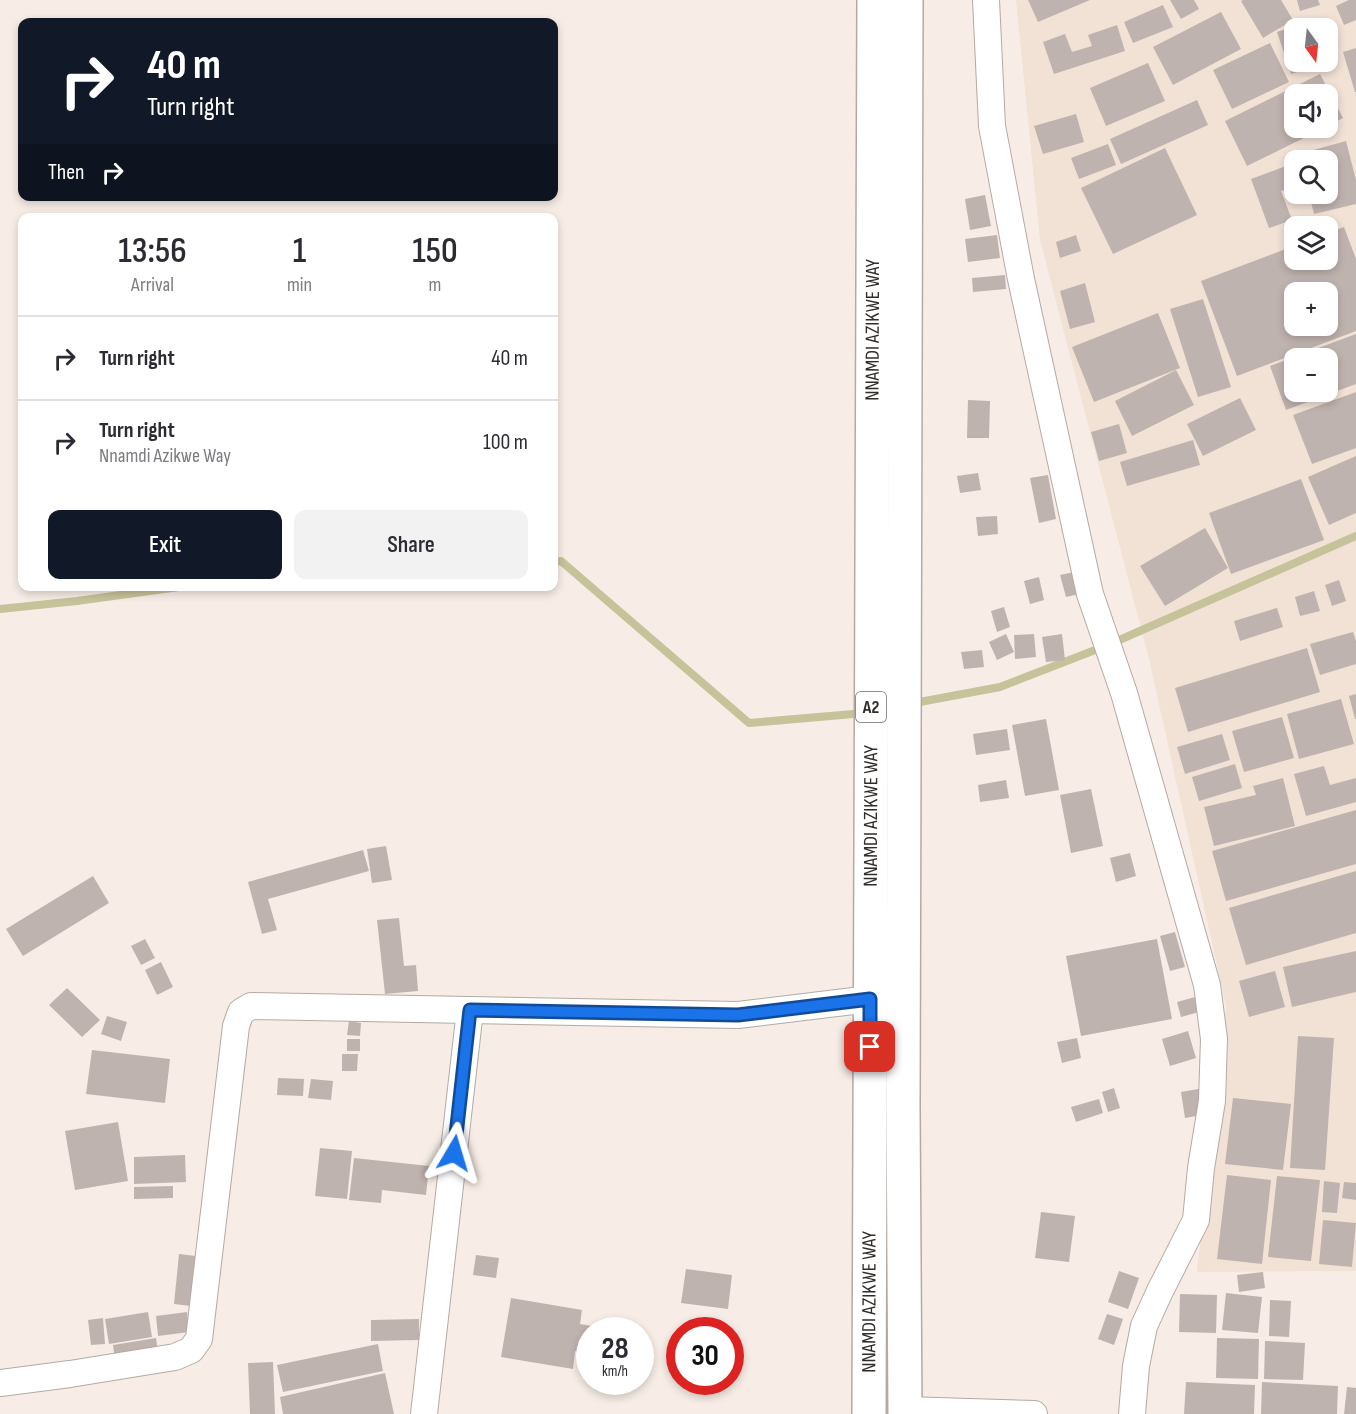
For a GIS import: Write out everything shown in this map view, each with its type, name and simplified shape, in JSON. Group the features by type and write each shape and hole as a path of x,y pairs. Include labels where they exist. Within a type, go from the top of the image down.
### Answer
{"highway":[{"name":"NNAMDI AZIKWE WAY","path":"869,1414 874,0"},
{"name":"NNAMDI AZIKWE WAY","path":"905,1412 903,1109 906,0"}],"street":[{"path":"986,0 992,126 1090,594 1124,693 1207,985 1214,1039 1212,1101 1196,1220 1144,1326 1136,1366 1132,1414"},
{"path":"0,1383 175,1357 191,1350 199,1339 236,1026 241,1012 251,1006 738,1015 870,999"},
{"path":"424,1414 470,1010"},
{"path":"905,1412 1034,1414"}],"shaded area":[{"path":"1016,0 1356,0 1356,1271 1197,1272 1226,1006 1149,659 1040,240"}],"building":[{"path":"1028,0 1090,0 1038,22"},
{"path":"1170,0 1194,0 1199,9 1181,19"},
{"path":"1281,0 1292,18 1284,18 1284,25 1263,38 1241,1"},
{"path":"1297,0 1318,0 1320,5 1300,11"},
{"path":"1349,0 1356,0 1356,20 1344,25 1336,6"},
{"path":"1163,5 1173,27 1133,43 1124,22"},
{"path":"1221,12 1241,49 1173,85 1153,47"},
{"path":"1117,25 1125,51 1054,74 1043,42 1065,34 1072,52 1092,46 1088,35"},
{"path":"1284,30 1284,53 1277,32"},
{"path":"1270,43 1289,82 1232,109 1213,70"},
{"path":"1356,48 1356,92 1355,92 1343,52"},
{"path":"1148,63 1165,101 1106,126 1090,88"},
{"path":"1320,74 1325,84 1300,84"},
{"path":"1284,92 1284,138 1304,138 1247,166 1225,121"},
{"path":"1197,100 1208,125 1121,164 1110,139"},
{"path":"1338,108 1343,118 1338,121"},
{"path":"1076,114 1084,142 1043,154 1034,126"},
{"path":"1346,141 1356,180 1356,204 1314,214 1312,204 1338,204 1338,150 1313,150"},
{"path":"1108,144 1116,165 1079,179 1071,158"},
{"path":"1165,148 1197,215 1113,254 1081,188"},
{"path":"1284,167 1284,190 1281,191 1284,204 1290,216 1284,216 1284,223 1269,228 1251,179"},
{"path":"985,195 991,226 970,230 965,199"},
{"path":"1344,227 1356,259 1356,331 1311,348 1284,348 1284,358 1237,376 1201,281 1284,250 1284,270 1338,270 1338,229"},
{"path":"997,235 1000,258 968,262 965,239"},
{"path":"1076,235 1081,251 1060,258 1056,242"},
{"path":"1005,275 1006,289 973,292 972,278"},
{"path":"1085,283 1095,322 1070,329 1060,291"},
{"path":"1203,299 1231,387 1198,397 1170,309"},
{"path":"1158,313 1180,368 1094,402 1072,347"},
{"path":"1356,334 1356,384 1338,391 1338,348 1318,348"},
{"path":"1284,361 1284,402 1308,402 1286,410 1270,366"},
{"path":"1176,370 1194,405 1132,436 1115,401"},
{"path":"1356,392 1356,448 1312,464 1293,415 1329,402 1338,402 1338,399"},
{"path":"1240,398 1256,430 1203,456 1187,424"},
{"path":"968,400 990,401 989,438 967,438"},
{"path":"1119,424 1127,453 1099,461 1091,432"},
{"path":"1193,440 1200,465 1127,486 1120,462"},
{"path":"1356,456 1356,513 1329,525 1308,477"},
{"path":"978,473 981,490 960,493 957,476"},
{"path":"1048,475 1056,519 1039,523 1030,478"},
{"path":"1301,479 1324,540 1231,574 1209,513"},
{"path":"997,516 998,534 978,536 976,517"},
{"path":"1205,528 1228,568 1165,606 1140,566"},
{"path":"1074,572 1080,594 1066,597 1060,575"},
{"path":"1039,577 1044,600 1030,604 1024,581"},
{"path":"1339,580 1346,601 1332,606 1325,585"},
{"path":"1314,591 1320,611 1300,616 1295,597"},
{"path":"1004,607 1010,627 997,632 991,611"},
{"path":"1277,608 1283,627 1240,641 1234,621"},
{"path":"1353,632 1356,641 1356,664 1320,675 1310,644"},
{"path":"1006,634 1014,652 997,660 989,642"},
{"path":"1034,634 1036,657 1015,659 1014,635"},
{"path":"1062,634 1065,660 1046,662 1042,637"},
{"path":"1307,648 1320,692 1188,732 1175,688"},
{"path":"982,650 984,667 964,669 961,652"},
{"path":"1356,694 1356,719 1355,719 1349,696"},
{"path":"1341,699 1354,744 1299,759 1287,714"},
{"path":"1282,717 1294,758 1244,772 1232,731"},
{"path":"1046,719 1059,790 1025,796 1012,725"},
{"path":"1007,729 1010,750 976,755 973,734"},
{"path":"1222,734 1230,760 1185,774 1177,747"},
{"path":"1235,764 1242,788 1199,801 1192,777"},
{"path":"1324,766 1330,785 1356,778 1356,802 1306,816 1294,774"},
{"path":"1283,778 1295,826 1214,846 1204,807 1256,795 1253,786"},
{"path":"1006,780 1009,798 980,802 978,785"},
{"path":"1091,789 1103,846 1071,853 1060,795"},
{"path":"1356,810 1356,864 1226,901 1212,851"},
{"path":"386,846 392,880 372,883 367,849"},
{"path":"363,850 369,871 268,899 277,930 262,934 248,882"},
{"path":"1130,853 1136,876 1116,882 1110,858"},
{"path":"1356,871 1356,933 1246,965 1229,908"},
{"path":"93,876 109,903 23,956 6,929"},
{"path":"399,918 404,966 416,965 418,991 385,994 377,920"},
{"path":"1175,932 1185,967 1170,971 1160,936"},
{"path":"145,939 155,958 141,965 131,946"},
{"path":"1157,939 1172,1019 1081,1036 1066,956"},
{"path":"1356,951 1356,992 1292,1007 1283,967"},
{"path":"161,962 173,987 157,995 145,970"},
{"path":"1275,971 1285,1007 1249,1017 1239,981"},
{"path":"67,988 100,1020 82,1037 49,1005"},
{"path":"1195,997 1199,1012 1181,1017 1177,1002"},
{"path":"107,1016 127,1022 121,1041 101,1034"},
{"path":"349,1021 361,1023 360,1036 347,1035"},
{"path":"1188,1031 1196,1058 1170,1066 1162,1039"},
{"path":"1298,1036 1334,1038 1325,1170 1290,1168"},
{"path":"1077,1038 1081,1058 1062,1063 1057,1042"},
{"path":"347,1039 360,1039 360,1051 347,1051"},
{"path":"92,1050 170,1059 165,1103 86,1094"},
{"path":"342,1054 358,1054 357,1071 342,1071"},
{"path":"278,1078 304,1079 303,1096 277,1095"},
{"path":"311,1079 333,1081 331,1100 308,1098"},
{"path":"1114,1088 1120,1108 1108,1112 1102,1092"},
{"path":"1204,1088 1208,1114 1185,1118 1181,1092"},
{"path":"1233,1098 1291,1104 1283,1170 1225,1164"},
{"path":"1099,1099 1103,1113 1076,1122 1071,1107"},
{"path":"118,1122 128,1181 75,1190 65,1131"},
{"path":"320,1148 352,1151 347,1199 315,1196"},
{"path":"185,1155 186,1182 134,1184 134,1157"},
{"path":"354,1158 429,1166 426,1195 382,1190 381,1203 349,1200"},
{"path":"1227,1175 1271,1180 1262,1264 1217,1259"},
{"path":"1277,1176 1320,1180 1311,1261 1268,1257"},
{"path":"1324,1181 1340,1183 1337,1213 1322,1212"},
{"path":"1344,1182 1356,1183 1356,1200 1342,1198"},
{"path":"173,1186 173,1198 134,1199 134,1187"},
{"path":"1041,1212 1075,1216 1069,1262 1035,1258"},
{"path":"1323,1220 1356,1223 1352,1267 1319,1264"},
{"path":"179,1254 196,1256 191,1306 174,1304"},
{"path":"476,1255 499,1258 496,1278 473,1275"},
{"path":"686,1269 732,1275 728,1309 681,1303"},
{"path":"1119,1271 1139,1278 1128,1309 1108,1302"},
{"path":"1263,1272 1265,1288 1239,1292 1237,1275"},
{"path":"1226,1293 1262,1297 1258,1333 1222,1330"},
{"path":"1180,1294 1217,1295 1216,1333 1179,1332"},
{"path":"511,1298 582,1310 581,1317 576,1317 576,1351 573,1369 501,1357"},
{"path":"1270,1300 1291,1301 1289,1337 1269,1336"},
{"path":"148,1312 152,1337 109,1344 105,1319"},
{"path":"187,1312 189,1332 158,1336 156,1316"},
{"path":"1107,1314 1123,1319 1114,1345 1098,1339"},
{"path":"103,1318 105,1344 91,1345 88,1320"},
{"path":"419,1319 419,1340 371,1341 371,1320"},
{"path":"156,1338 158,1353 115,1360 113,1345"},
{"path":"1217,1338 1259,1339 1258,1379 1216,1378"},
{"path":"1265,1341 1305,1343 1303,1380 1264,1379"},
{"path":"378,1344 383,1371 283,1392 277,1365"},
{"path":"273,1362 275,1414 250,1414 248,1363"},
{"path":"385,1373 394,1414 283,1414 280,1397"},
{"path":"1186,1382 1255,1385 1254,1414 1184,1414"},
{"path":"1262,1382 1338,1386 1337,1414 1261,1414"},
{"path":"1347,1387 1356,1388 1356,1414 1344,1414"}],"waterway":[{"path":"909,704 1000,687 1108,645 1356,536"},
{"path":"558,561 561,561 749,723 865,713"},
{"path":"0,609 150,591"}],"route":[{"path":"454,1153 470,1010 738,1015 870,999 870,1047"}]}
